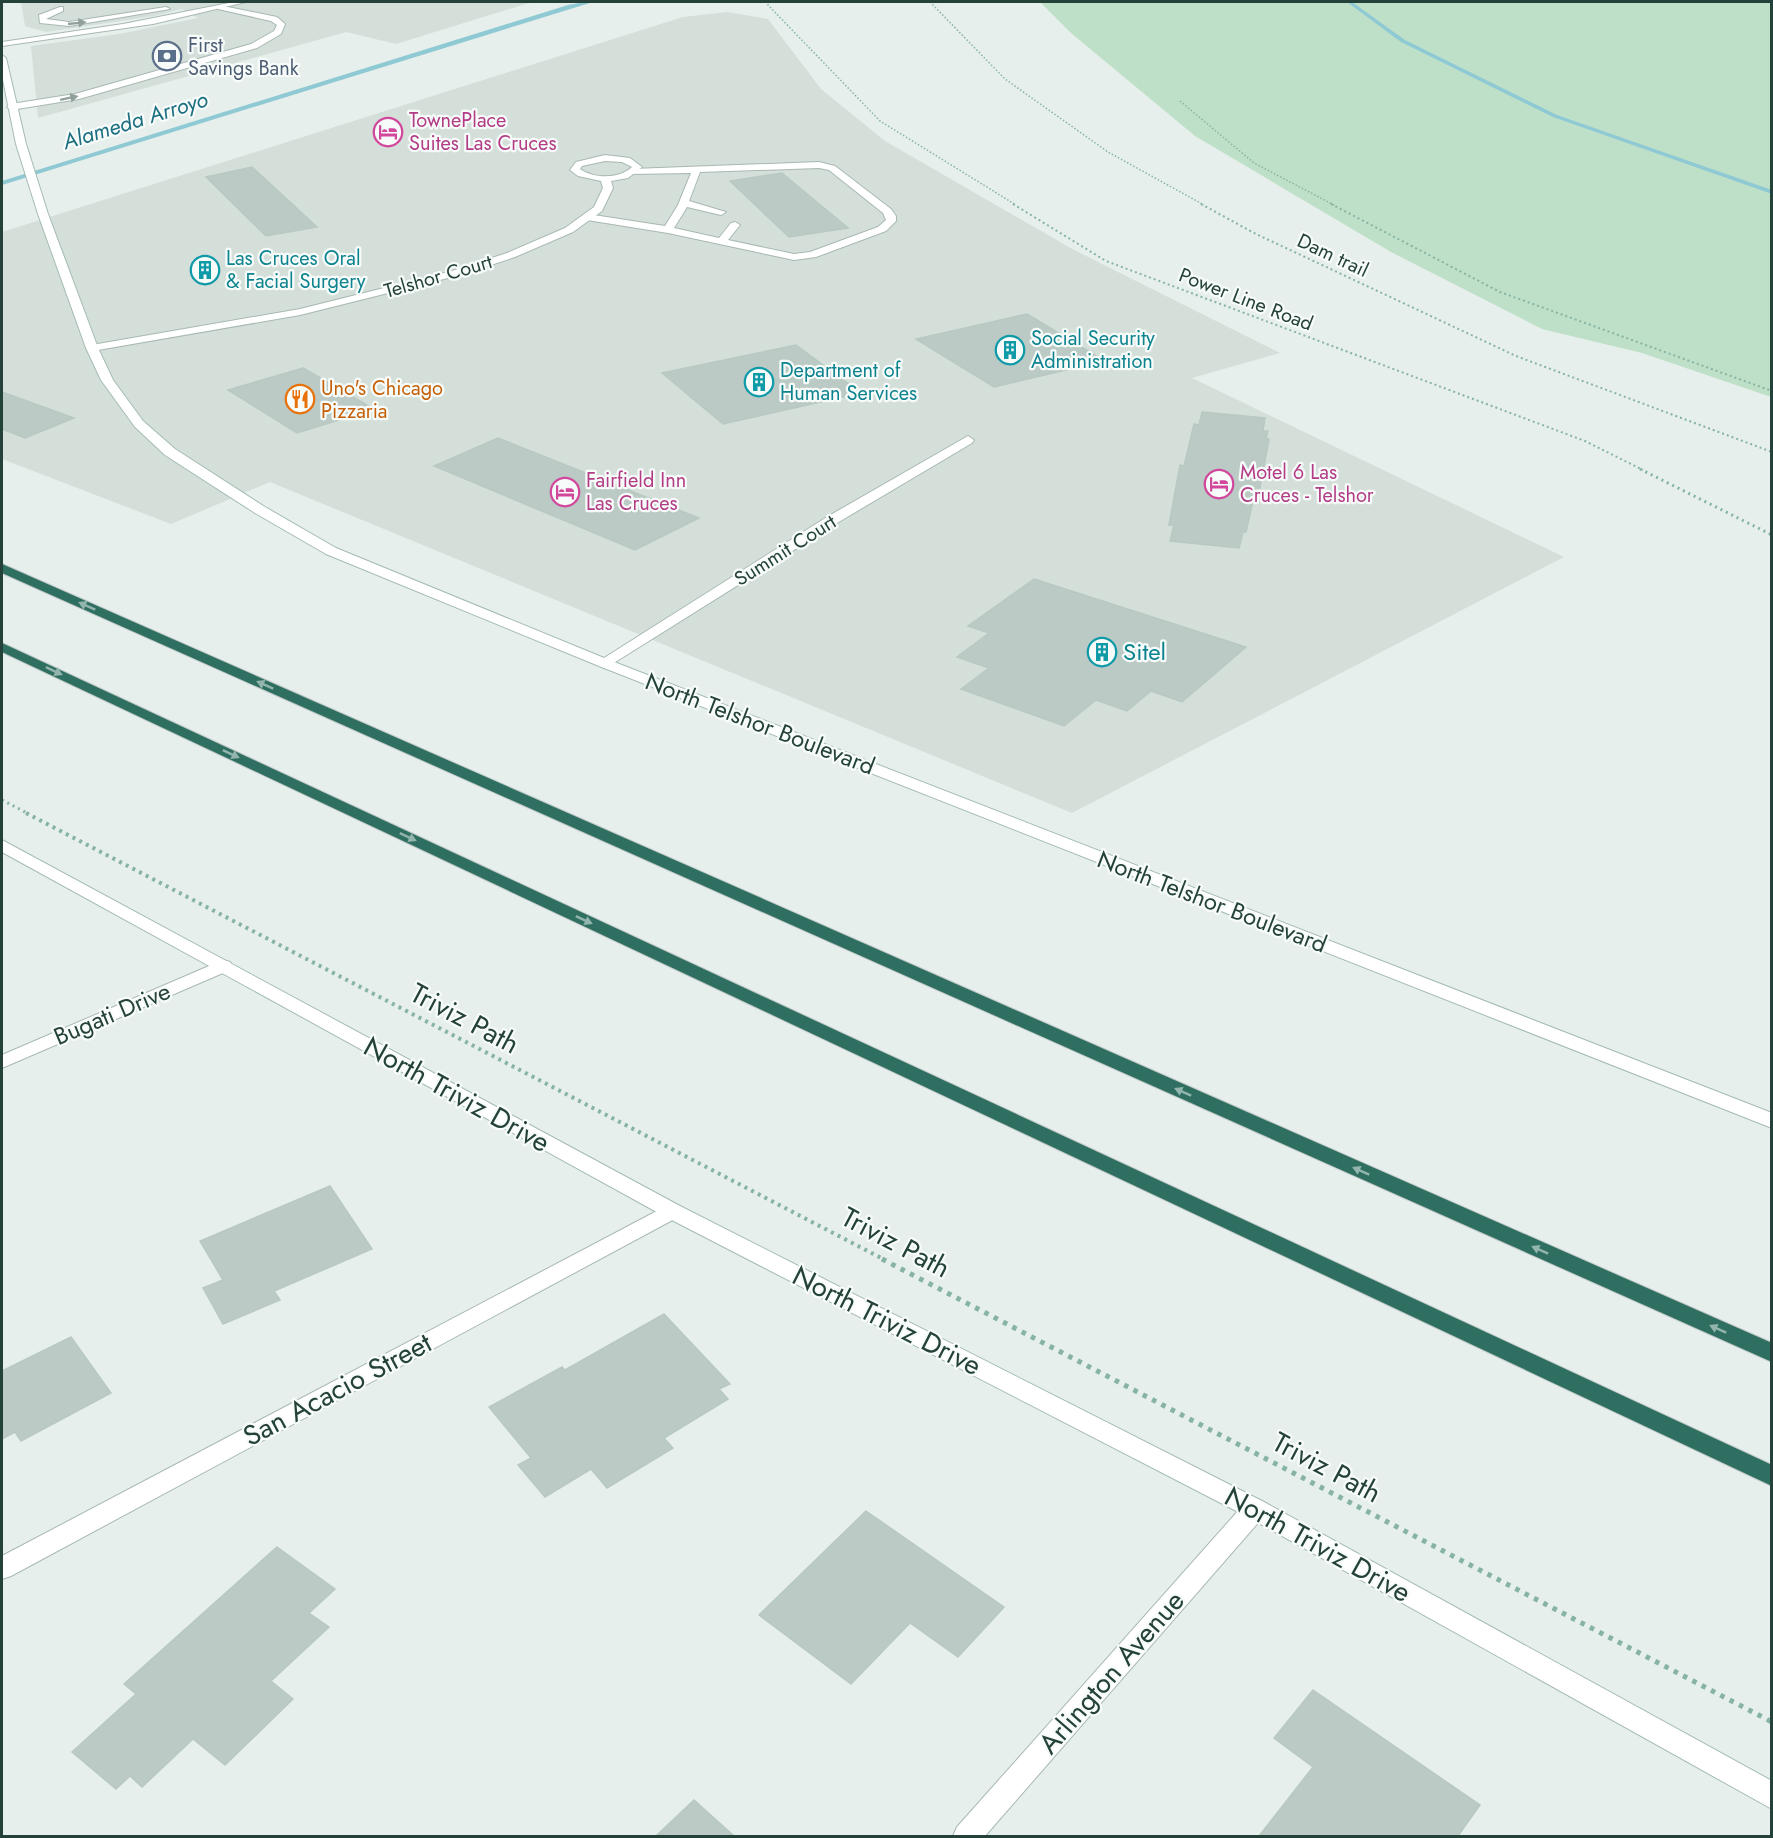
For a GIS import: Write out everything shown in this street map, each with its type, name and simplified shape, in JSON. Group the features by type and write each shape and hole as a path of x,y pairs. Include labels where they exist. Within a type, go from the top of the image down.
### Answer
{"highway":[{"path":"2,568 1772,1353"},
{"path":"2,647 1772,1476"}],"street":[{"path":"2,44 94,33 180,17 242,2"},
{"path":"11,107 76,97 254,46 278,32 280,24 274,19 221,7"},
{"path":"60,9 44,14 43,21 58,24 76,23 166,9"},
{"name":"North Telshor Boulevard","path":"2,58 11,107 26,159 51,238 92,348 108,380 139,424 170,452 204,476 331,551 604,663 1772,1121"},
{"path":"587,217 668,230 794,257 805,257 882,229 891,221 891,216 887,211 827,166 633,172 605,178 585,176 575,170 575,167 594,159 615,158 636,164 637,167 633,172"},
{"path":"668,230 684,203 696,171"},
{"name":"Telshor Court","path":"92,348 231,325 384,293 511,255 569,230 598,209 608,188 605,178"},
{"path":"684,203 721,212"},
{"path":"721,242 735,225"},
{"name":"Summit Court","path":"604,663 832,520 968,440"},
{"name":"North Triviz Drive","path":"2,845 672,1211 1255,1509 1772,1796"},
{"name":"Bugati Drive","path":"2,1062 223,966"},
{"name":"San Acacio Street","path":"2,1568 672,1211"},
{"name":"Arlington Avenue","path":"967,1836 1255,1509"}],"path":[{"name":"Power Line Road","path":"769,2 767,4 880,121 1106,261 1585,441 1772,535"},
{"name":"Dam trail","path":"930,2 1005,79 1108,152 1256,234 1515,356 1772,452"},
{"path":"1180,101 1254,163 1500,292 1772,391"},
{"name":"Triviz Path","path":"2,800 1772,1722"}],"shaded area":[{"path":"21,2 532,2 396,44 346,32 38,118 31,46 119,34 198,18 182,9 154,16 46,32 25,26"},
{"path":"727,12 768,19 821,89 885,141 1074,250 1280,353 1192,378 1564,557 1072,813 270,482 171,524 2,459 2,232 683,17"}],"green space":[{"path":"1040,2 1771,2 1771,397 1642,353 1542,329 1391,252 1195,136 1071,33"}],"building":[{"path":"252,167 317,227 266,236 206,177"},
{"path":"782,173 848,228 789,237 730,181"},
{"name":"Social Security Administration","path":"1027,314 1105,361 994,387 916,339"},
{"name":"Department of Human Services","path":"796,345 861,393 723,424 662,373"},
{"name":"Uno's Chicago Pizzaria","path":"303,368 374,409 297,433 228,390"},
{"path":"2,392 74,418 25,438 2,429"},
{"name":"Motel 6 Las Cruces - Telshor","path":"1202,412 1265,418 1263,431 1268,431 1266,438 1269,439 1260,488 1256,488 1246,532 1243,532 1239,548 1170,541 1174,525 1169,525 1180,465 1184,466 1194,424 1199,425"},
{"name":"Fairfield Inn Las Cruces","path":"498,438 699,518 635,550 434,466"},
{"name":"Sitel","path":"1034,579 1246,647 1182,702 1151,691 1127,711 1096,700 1064,726 961,689 989,668 957,657 989,633 968,626"},
{"path":"330,1186 372,1249 274,1291 280,1300 223,1324 203,1288 223,1280 200,1241"},
{"path":"664,1314 730,1384 719,1389 728,1399 664,1438 673,1448 607,1488 591,1469 545,1497 518,1465 531,1458 489,1407 562,1367 565,1370"},
{"path":"71,1337 111,1393 21,1441 15,1432 2,1439 2,1371"},
{"path":"866,1511 1004,1607 958,1657 910,1623 851,1684 759,1615"},
{"path":"277,1547 335,1589 309,1613 329,1627 271,1681 293,1699 225,1765 193,1739 142,1787 130,1776 116,1789 72,1752 136,1694 124,1684"},
{"path":"1313,1690 1480,1805 1458,1836 1259,1836 1313,1767 1274,1738"},
{"path":"694,1800 734,1836 656,1836"}],"waterway":[{"name":"Alameda Arroyo","path":"2,183 570,6 590,2"},
{"path":"1349,2 1403,41 1555,116 1772,192"}],"place":[{"name":"First Savings Bank","path":"167,56"},
{"name":"TownePlace Suites Las Cruces","path":"388,132"},
{"name":"Las Cruces Oral & Facial Surgery","path":"205,270"},
{"name":"Social Security Administration","path":"1010,350"},
{"name":"Department of Human Services","path":"759,382"},
{"name":"Uno's Chicago Pizzaria","path":"300,399"},
{"name":"Motel 6 Las Cruces - Telshor","path":"1219,484"},
{"name":"Fairfield Inn Las Cruces","path":"565,492"},
{"name":"Sitel","path":"1102,652"}]}
